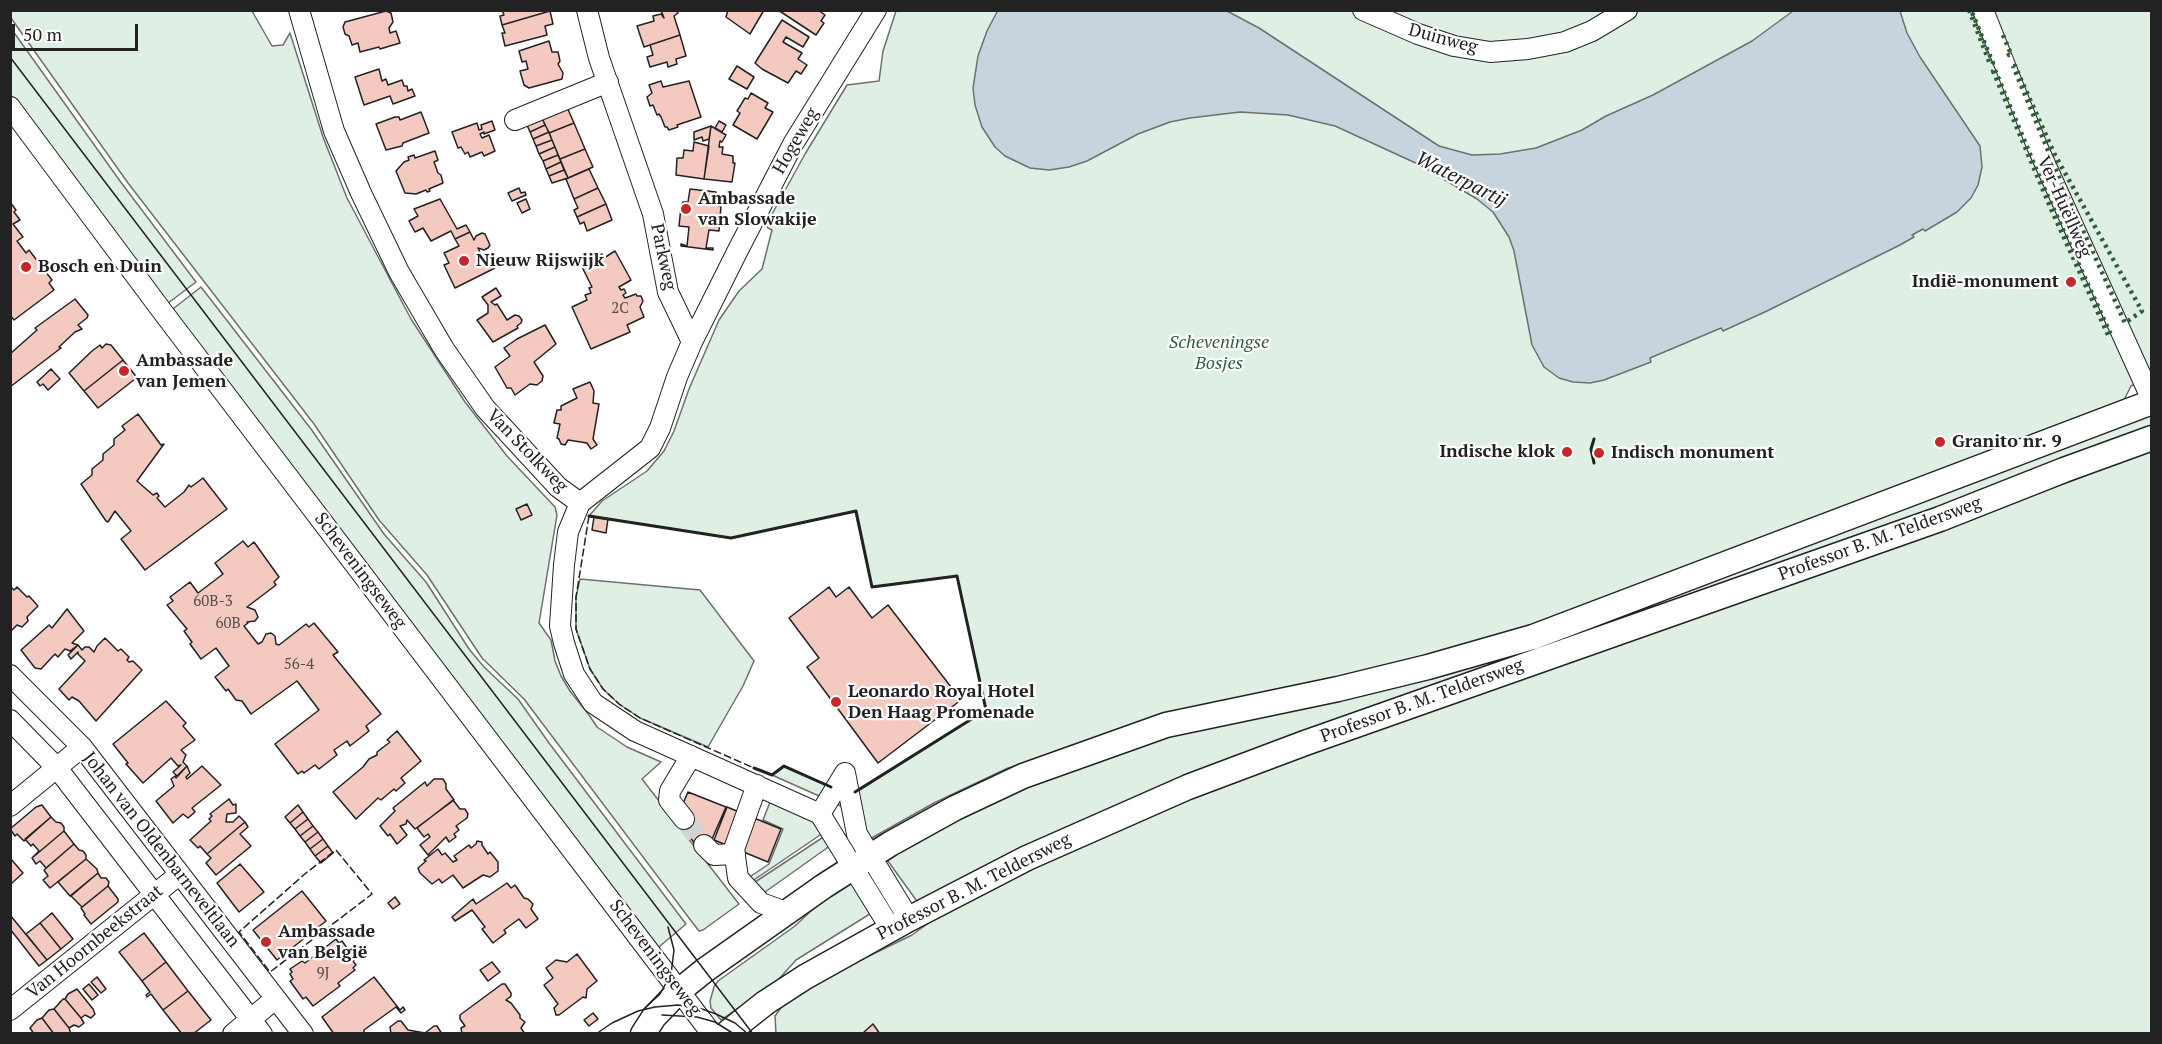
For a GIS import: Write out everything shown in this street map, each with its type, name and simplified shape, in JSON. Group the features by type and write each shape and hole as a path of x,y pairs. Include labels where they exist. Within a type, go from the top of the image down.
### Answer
{"main road":[{"name":"Professor B. M. Teldersweg","path":"644,1034 654,1017 679,991 786,912 890,844 956,808 1057,762 1166,725 1338,689 1428,667 1533,637 2151,401"},
{"name":"Professor B. M. Teldersweg","path":"726,1034 765,1003 900,924 1027,858 1188,787 1305,743 1940,519 2151,438"}],"street":[{"name":"Van Stolkweg","path":"299,10 334,131 399,272 444,348 485,408 558,486 580,503 568,532 560,626 574,674 594,703 635,731 820,814"},
{"name":"Parkweg","path":"587,10 608,82 653,214 668,292 692,342"},
{"name":"Hogeweg","path":"692,342 793,144 876,10"},
{"name":"Duinweg","path":"1363,10 1454,46 1490,52 1528,49 1565,42 1592,31 1627,10"},
{"name":"Ver-Huëllweg","path":"1983,10 2037,146 2151,401"},
{"path":"515,120 608,82"},
{"name":"Scheveningseweg","path":"10,107 162,311 712,1034"},
{"path":"580,503 650,448 660,428 677,377 692,342"},
{"name":"Johan van Oldenbarneveltlaan","path":"10,675 82,747 303,1034"},
{"name":"Johan van Oldenbarneveltlaan","path":"10,720 57,768 257,1026"},
{"path":"10,806 82,747"},
{"path":"684,819 669,800 670,791 691,756"},
{"path":"862,862 845,773 820,814 862,862 900,924"},
{"path":"757,784 734,849 738,878 760,903 786,912"},
{"path":"704,845 714,855 735,854"},
{"name":"Van Hoornbeekstraat","path":"10,1010 180,874"},
{"path":"233,1034 257,1026 276,999"}],"green space":[{"path":"11,10 252,11 272,46 283,45 290,33 323,137 347,198 411,319 465,402 507,456 555,507 557,515 539,623 551,640 561,676 597,727 627,747 661,762 642,779 739,904 699,931 524,699 482,658 427,575 379,520 314,424 128,183 11,18"},
{"name":"Scheveningse Bosjes","path":"896,11 2151,11 2151,377 2131,386 2124,400 1533,625 1481,642 1008,768 934,803 870,839 852,813 772,775 784,767 850,796 986,710 957,576 872,587 855,511 731,538 589,516 602,501 647,471 664,451 719,320 739,291 762,269 772,230 766,225 805,154 847,85 879,81 883,51"},
{"path":"10,27 120,181 196,282 163,307 11,100"},
{"path":"201,287 311,429 384,534 426,582 469,649 484,667 518,699 686,924 653,952 169,312"},
{"path":"2151,412 2151,429 1643,614 1640,605"},
{"path":"2151,449 2151,1033 776,1034 775,1016 791,994 912,935 934,919 1034,868 1177,802 1311,751 2066,483"},
{"path":"580,579 700,590 754,661 743,686 708,747 640,718 619,704 603,689 590,669 576,629 576,597"},
{"path":"1604,619 1606,626 919,904 885,857 988,802 1127,746"},
{"path":"772,797 817,818 826,831 748,884 745,880 769,864 783,829 763,820"},
{"path":"828,834 834,843 758,897 749,886"},
{"path":"851,880 873,912 796,960 778,980 721,1020 711,1008 710,1001 718,981 795,926 832,891"}],"water":[{"name":"Waterpartij","path":"998,10 1227,11 1259,28 1439,146 1472,155 1500,154 1536,148 1582,130 1606,116 1653,95 1752,41 1793,11 1900,11 1907,33 1920,57 1980,146 1982,167 1978,185 1971,198 1957,212 1925,231 1923,229 1912,235 1914,237 1900,245 1723,331 1721,328 1650,358 1651,362 1604,380 1590,383 1573,382 1559,378 1544,367 1532,345 1514,251 1509,237 1493,212 1477,199 1420,165 1335,126 1288,115 1240,112 1170,122 1138,134 1087,161 1069,167 1049,170 1030,168 1005,156 995,147 982,127 975,105 973,88 978,56"}],"building":[{"path":"502,10 550,11 502,25 500,16 504,15"},
{"path":"661,10 677,10 678,13 674,16 680,35 644,47 637,26 654,21 653,16 661,14 664,18"},
{"path":"728,10 764,10 750,34 726,17"},
{"path":"778,10 818,10 825,15 821,21 824,23 816,35"},
{"path":"386,11 391,13 393,22 389,28 390,33 396,31 400,43 360,52 358,43 352,45 349,36 345,34 343,27 345,22"},
{"path":"550,11 553,24 545,26 547,35 505,46 502,33 505,33 502,25"},
{"path":"782,20 809,37 803,47 786,37 783,42 802,53 798,59 807,65 801,74 796,71 788,83 755,63"},
{"path":"680,35 686,56 676,59 677,64 668,67 667,62 650,67 647,57 653,55 650,45"},
{"path":"549,41 552,52 558,52 560,61 558,64 563,73 562,79 529,88 524,85 520,71 528,69 526,61 522,62 519,51"},
{"path":"737,66 754,77 747,89 729,79"},
{"path":"379,69 382,81 386,79 388,85 402,80 408,91 412,89 415,96 393,104 390,96 364,105 355,77"},
{"path":"661,81 663,87 689,81 701,117 669,130 665,127 653,105 650,106 647,97 652,93 649,85"},
{"path":"751,93 768,103 765,108 773,112 757,139 733,125 740,113 737,111"},
{"path":"567,107 574,123 549,133 542,118"},
{"path":"421,112 429,133 403,143 402,146 386,150 376,124 395,117 399,117 400,120"},
{"path":"542,118 545,125 530,132 527,125"},
{"path":"492,121 495,130 480,134 482,138 489,135 495,151 484,156 482,152 470,157 468,152 465,154 461,147 458,148 452,132 477,123 479,130 482,129 481,125"},
{"path":"719,121 726,125 722,132 715,128"},
{"path":"574,123 585,149 560,159 549,133"},
{"path":"545,125 549,132 533,139 530,132"},
{"path":"711,126 726,135 722,142 720,141 719,147 723,147 722,154 733,156 733,163 735,163 732,182 704,179"},
{"path":"711,126 709,139 703,141 702,137 694,140 694,132"},
{"path":"549,132 552,140 536,146 533,139"},
{"path":"552,140 555,147 539,154 536,146"},
{"path":"694,142 709,146 704,179 676,175 677,158 683,158 684,150 693,151"},
{"path":"555,147 558,155 543,161 539,154"},
{"path":"585,149 593,167 568,178 560,159"},
{"path":"435,151 438,160 434,162 443,183 427,192 426,190 416,194 405,193 396,171 409,160 408,157 414,155 415,158"},
{"path":"558,155 561,162 546,169 543,161"},
{"path":"561,162 564,170 549,176 546,169"},
{"path":"589,169 598,188 574,199 566,179"},
{"path":"564,170 568,178 552,183 549,176"},
{"path":"519,188 521,193 525,192 526,195 512,201 508,193"},
{"path":"598,188 606,204 577,217 574,210 578,208 574,199"},
{"path":"690,189 716,192 715,205 721,206 719,231 709,230 706,248 713,248 713,250 681,246 681,244 687,246 689,227 679,226 681,207 683,202 688,202"},
{"path":"440,199 457,229 466,225 470,232 455,239 451,231 431,241 423,228 415,232 409,221 418,216 414,209"},
{"path":"526,199 530,209 522,213 517,203"},
{"name":"Bosch en Duin","path":"10,202 20,220 13,224 23,237 17,241 26,253 29,250 52,280 49,283 54,290 14,320 10,315"},
{"path":"606,204 612,220 587,231 584,222 580,224 577,217"},
{"name":"Nieuw Rijswijk","path":"470,232 474,240 476,236 485,234 490,245 484,250 478,248 483,259 478,262 479,265 483,263 485,266 492,263 495,268 455,288 444,265 449,263 444,253 459,246 455,239"},
{"path":"615,251 631,280 619,287 621,290 624,289 625,298 636,294 641,296 643,301 640,307 644,317 627,325 630,332 591,349 572,307 587,300 585,295 591,293 589,288 592,287 581,265 602,254 604,258"},
{"path":"496,288 501,296 491,302 497,304 507,320 515,315 522,320 518,328 493,342 477,320 488,313 488,305 482,297"},
{"path":"75,299 88,315 78,325 82,329 75,332 59,347 61,348 10,387 10,354 37,330 35,328"},
{"path":"545,325 556,344 534,362 543,376 542,381 537,385 530,384 515,395 511,388 507,388 495,367 510,356 504,348"},
{"path":"106,344 111,345 123,360 84,391 69,373 92,351"},
{"path":"123,360 135,375 135,379 98,408 84,391"},
{"path":"51,369 60,379 48,390 43,384 40,386 37,382"},
{"path":"590,382 594,391 593,403 599,404 593,439 597,445 591,449 587,443 568,440 565,445 561,444 557,438 560,424 554,423 557,410 561,410 561,406 577,398 573,389"},
{"path":"138,414 161,445 164,444 137,481 153,495 157,493 159,496 157,498 165,507 189,485 191,487 203,478 227,509 145,570 121,539 131,531 115,511 108,522 106,521 81,484 92,475 92,469 103,460 103,454 114,445 114,439 125,430 122,426"},
{"path":"527,504 532,515 521,520 516,509"},
{"path":"594,517 608,519 606,533 592,530"},
{"path":"243,541 248,547 254,542 279,577 274,582 276,585 247,607 255,610 258,617 244,626 258,644 262,642 266,634 271,633 275,636 276,644 279,645 306,624 309,627 314,623 338,652 333,655 381,714 366,726 369,731 350,746 347,741 334,750 337,755 319,769 315,765 304,773 302,771 298,774 275,744 319,710 297,681 251,714 242,701 236,700 215,677 229,666 216,648 201,659 190,644 192,642 184,631 187,629 167,605 173,601 170,597 190,582 198,593 223,574 215,563"},
{"path":"10,586 14,590 17,587 38,606 27,617 28,621 22,627 17,625 10,632"},
{"path":"829,587 836,597 849,587 872,618 888,605 961,700 878,763 807,667 819,658 789,618"},
{"path":"67,609 84,631 72,643 78,645 70,651 65,649 58,657 55,654 41,669 35,668 21,650 49,625 52,628"},
{"path":"105,638 118,651 121,649 129,657 127,660 129,662 133,661 142,670 96,721 79,701 72,697 69,700 59,689 85,661 78,652 71,659 68,655 78,645 82,650 89,647 94,652"},
{"path":"166,701 186,723 183,726 195,740 181,750 186,755 183,762 187,766 177,776 173,772 181,765 178,766 171,758 143,783 126,764 128,763 113,744"},
{"path":"397,731 421,761 401,778 405,783 381,800 378,798 356,819 333,792 363,767 369,759 377,755 377,752 390,742 387,740"},
{"path":"187,766 190,773 187,779 202,766 221,785 192,808 195,812 188,818 183,814 173,823 156,801 174,786 171,779 175,776 176,778"},
{"path":"434,779 443,779 446,789 454,800 415,829 407,820 406,824 400,826 407,835 397,844 380,826 395,811 393,808 425,782 427,786"},
{"path":"688,792 726,807 712,839 699,849 679,823 682,806"},
{"path":"229,799 233,805 236,804 236,813 227,814 226,822 233,822 239,816 245,822 207,854 190,840 211,821 210,814"},
{"path":"453,800 460,809 465,809 468,814 467,818 456,826 459,830 454,834 456,837 449,842 446,837 428,855 420,845 430,837 428,834 424,837 417,828"},
{"path":"42,805 51,817 24,841 17,834 15,836 10,829 36,807"},
{"path":"298,805 303,812 290,823 285,817"},
{"path":"727,807 781,829 768,862 714,840"},
{"path":"303,812 308,819 295,829 290,823"},
{"path":"51,817 61,823 64,831 32,858 39,851 25,839"},
{"path":"308,819 313,826 300,836 295,829"},
{"path":"245,822 248,827 240,834 251,846 216,875 206,863 211,858 207,854"},
{"path":"313,826 318,832 305,842 300,836"},
{"path":"64,831 74,844 46,868 40,861 36,864 32,858"},
{"path":"318,832 323,839 310,849 305,842"},
{"path":"323,839 328,846 315,856 310,849"},
{"path":"477,841 482,842 488,854 490,852 498,862 498,871 490,877 483,875 463,888 453,875 442,883 439,879 432,884 420,873 418,868 426,861 424,860 438,849 442,855 445,853 453,862 457,860 454,856 469,845 471,848"},
{"path":"74,844 83,851 86,859 50,888 43,880 48,876 44,870"},
{"path":"328,846 333,853 321,863 315,856"},
{"path":"10,858 23,873 12,883 10,882"},
{"path":"86,859 97,869 98,873 70,896 58,882"},
{"path":"240,864 264,892 239,912 217,883"},
{"path":"98,873 101,878 106,878 109,882 108,886 82,907 71,896"},
{"path":"507,883 511,888 515,885 524,898 533,904 531,909 538,919 526,928 519,919 504,930 506,933 493,943 482,929 485,927 472,910 455,921 452,917 473,899 476,904"},
{"path":"108,886 118,902 91,924 81,908"},
{"path":"302,891 326,921 277,960 253,930"},
{"path":"395,897 400,904 393,909 388,903"},
{"path":"52,913 73,939 61,949 40,923"},
{"path":"10,915 47,960 39,966 10,929"},
{"path":"40,923 61,949 47,960 26,934"},
{"path":"144,933 166,962 142,981 119,952"},
{"path":"336,939 339,943 342,941 355,959 353,961 356,965 353,968 355,970 338,983 340,986 313,1006 306,997 303,999 290,981 293,979 290,969 302,961 305,963"},
{"path":"577,954 597,981 587,989 586,998 583,997 556,1015 554,1008 558,1004 544,985 553,978 546,968 556,960 567,962"},
{"path":"166,962 188,991 163,1010 151,994 147,997 146,995 150,992 142,981"},
{"path":"492,962 500,972 488,981 480,970"},
{"path":"97,977 106,989 101,993 91,982"},
{"path":"374,977 400,1010 403,1007 405,1010 401,1013 396,1007 364,1030 364,1034 334,1034 322,1017"},
{"path":"89,984 98,995 92,1000 83,989"},
{"path":"505,984 511,993 506,1000 511,1003 525,1022 521,1028 525,1034 462,1034 461,1028 465,1026 460,1015"},
{"path":"77,989 93,1009 95,1014 91,1018 85,1015 81,1018 65,999 68,994"},
{"path":"188,991 211,1020 193,1034 182,1034 163,1010"},
{"path":"63,999 84,1023 79,1027 74,1025 69,1028 54,1009"},
{"path":"54,1009 71,1034 54,1034 42,1018 49,1010"},
{"path":"593,1013 598,1019 589,1026 584,1020"},
{"path":"42,1018 54,1034 34,1034 30,1028"},
{"path":"401,1021 408,1030 425,1033 437,1026 442,1034 391,1034 390,1027"},
{"path":"873,1024 880,1034 865,1034 864,1032"}],"tunnel":[{"path":"684,819 704,845"}],"tram line":[{"path":"10,57 753,1034"},
{"path":"644,1009 660,994 671,974 674,950 668,927"},
{"path":"596,1034 612,1023 638,1011 678,1005 716,1014 735,1023 748,1034"},
{"path":"662,1015 697,1017 715,1022 734,1034"}],"hedge":[{"path":"1969,10 1990,64 1993,63 1971,10"},
{"path":"2003,35 2011,54 2008,53"},
{"path":"2013,66 2015,66 2055,155 2142,311 2125,323 2061,182 2013,66"},
{"path":"1995,70 2045,190 2111,335 2108,335 2051,209 1993,71 1995,70"}],"fence":[{"path":"589,516 576,597 576,629 590,669 603,689 619,704 640,718 754,768"},
{"path":"336,850 372,894 270,972 239,932 306,873 336,850"}],"wall":[{"path":"1594,439 1591,449 1594,463"},
{"path":"589,516 731,538 856,511 872,587 957,576 986,710 855,792"},
{"path":"754,768 772,775 784,766 831,787"}],"place":[{"name":"Ambassade van Slowakije","path":"686,209"},
{"name":"Nieuw Rijswijk","path":"464,261"},
{"name":"Bosch en Duin","path":"26,267"},
{"name":"Indië-monument","path":"2071,282"},
{"name":"Ambassade van Jemen","path":"124,371"},
{"name":"Granito nr. 9","path":"1940,442"},
{"name":"Indische klok","path":"1567,452"},
{"name":"Indisch monument","path":"1599,453"},
{"name":"Leonardo Royal Hotel Den Haag Promenade","path":"836,702"},
{"name":"Ambassade van België","path":"266,942"}]}
